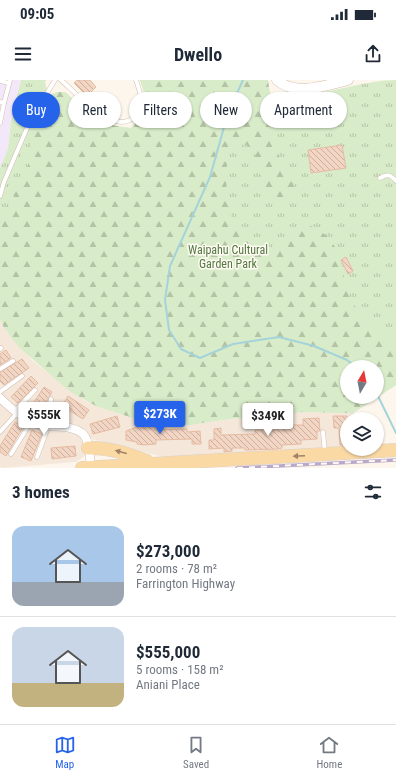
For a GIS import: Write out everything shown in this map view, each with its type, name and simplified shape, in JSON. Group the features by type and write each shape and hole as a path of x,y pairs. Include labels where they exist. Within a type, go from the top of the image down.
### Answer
{"main road":[{"path":"88,448 104,448 123,452 152,463"},
{"path":"88,468 152,463 325,455 396,450"}],"street":[{"path":"278,80 286,87 299,88 312,88 348,80"},
{"path":"2,403 31,422 48,427 70,429 81,433 84,436 88,448 88,468"}],"lane":[{"path":"0,80 9,81 2,102 0,123"},
{"path":"0,196 30,121 55,80"},
{"path":"61,80 101,115 112,121 124,123 134,118 140,111 141,96 136,80"},
{"path":"380,178 388,175 396,181"},
{"path":"0,369 13,361"},
{"path":"0,392 22,376"},
{"path":"0,432 35,390"},
{"path":"37,457 48,427 51,399"},
{"path":"11,454 31,422"},
{"path":"323,432 325,455"}],"shaded area":[{"path":"0,80 21,80 18,92 12,92 12,117 8,149 0,168"},
{"path":"0,319 3,326 32,360 84,400 96,406 133,418 189,425 229,419 304,412 340,413 340,448 167,458 91,439 85,431 79,427 37,419 20,410 0,393"},
{"path":"0,404 38,428 77,434 84,442 86,455 76,462 0,467"}],"green space":[{"name":"Waipahu Cultural Garden Park","path":"21,80 46,80 45,82 47,92 18,92"},
{"name":"Waipahu Cultural Garden Park","path":"140,80 268,80 270,92 260,92 260,128 347,128 347,92 324,92 374,82 396,80 396,385 384,393 384,360 340,360 340,404 367,404 355,412 304,412 229,419 189,425 152,422 133,418 96,406 71,392 20,348 12,339 0,319 0,168 8,149 12,117 12,128 60,128 60,92 65,92 68,94 68,128 192,128 192,92 144,92"},
{"name":"Waipahu Cultural Garden Park","path":"140,80 268,80 269,92 260,92 260,128 269,128 274,145 297,191 295,197 289,203 275,204 267,199 254,152 247,145 236,145 230,152 226,180 231,216 251,244 259,252 273,252 296,231 311,226 324,233 332,242 338,253 347,287 357,309 371,324 396,345 396,385 384,393 384,360 340,360 340,404 367,404 355,412 304,412 229,419 189,425 133,418 96,406 71,392 20,348 3,326 0,319 0,214 10,204 30,161 31,128 60,128 60,92 65,92 68,95 68,128 121,128 121,126 129,128 192,128 192,92 144,92"}],"building":[{"path":"77,80 90,80 96,87 91,92 83,92 74,83"},
{"path":"342,145 346,168 311,173 308,150"},
{"path":"346,257 353,271 348,274 341,260"},
{"path":"6,350 11,358 0,365 0,354"},
{"path":"22,359 29,368 4,385 0,381 0,372"},
{"path":"31,376 38,383 18,403 11,397"},
{"path":"44,387 52,392 44,407 34,402"},
{"path":"68,396 89,410 83,419 62,406"},
{"path":"117,416 120,427 93,434 90,424"},
{"path":"333,416 340,416 340,445 339,428 334,428"},
{"path":"319,418 320,431 317,431 317,439 301,440 301,444 282,445 282,448 277,449 245,450 245,448 232,448 232,451 224,452 224,448 209,449 209,440 214,440 214,429 221,428 221,435 255,434 255,430 275,430 275,420 285,420 285,425 303,425 303,419"},
{"path":"15,422 23,427 6,456 0,452 0,446"},
{"path":"145,424 147,426 155,426 155,430 187,429 187,432 200,431 201,444 192,444 192,439 156,440 156,444 144,445 126,440 126,431"},
{"path":"32,430 42,434 31,461 21,457"},
{"path":"75,446 76,456 52,459 51,448"}],"waterway":[{"path":"243,80 228,113 210,177 170,266 165,300 169,330 181,349 200,358 233,344 279,337 314,346 347,360"},
{"path":"382,404 396,433"}],"railway":[{"path":"237,468 396,460"}]}
